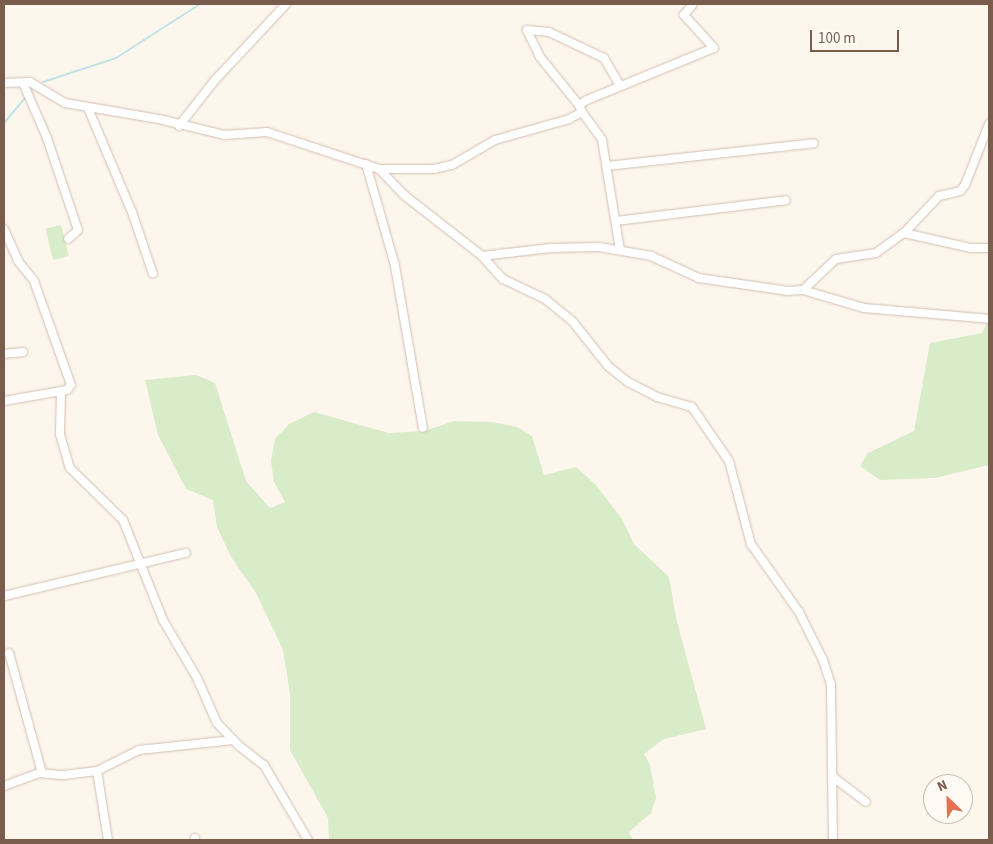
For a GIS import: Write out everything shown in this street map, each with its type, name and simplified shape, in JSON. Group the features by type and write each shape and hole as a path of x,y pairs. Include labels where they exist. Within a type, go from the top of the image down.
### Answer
{"street":[{"path":"179,126 215,80 284,4"},
{"path":"4,83 40,86 65,103 159,119 179,126 224,135 267,132 379,169 416,171 452,165 494,140 569,120 581,108 620,86 714,48 684,16 693,4"},
{"path":"620,86 604,58 549,32 527,30 540,57 581,108 602,140 620,250"},
{"path":"24,85 33,104 78,230 68,240"},
{"path":"88,108 132,212 153,274"},
{"path":"803,290 836,259 876,253 904,233 940,196 960,191 965,185 989,124"},
{"path":"607,166 814,143"},
{"path":"366,164 397,276 423,428"},
{"path":"379,169 421,210 482,256 503,279 545,298 573,322 608,366 628,382 657,397 692,407 728,461 751,544 799,612 823,660 831,684 833,840"},
{"path":"616,221 786,200"},
{"path":"4,229 18,261 34,281 72,385 61,391 4,401"},
{"path":"904,233 971,248 989,248"},
{"path":"482,256 551,248 620,250 660,259 699,278 776,291 803,290 864,308 989,319"},
{"path":"4,354 23,352"},
{"path":"61,391 60,434 70,468 123,520 174,644 197,678 217,723 233,740 264,765 308,840"},
{"path":"4,596 186,553"},
{"path":"9,653 42,773"},
{"path":"4,786 42,773 64,775 97,771 139,750 233,740"},
{"path":"97,771 108,840"},
{"path":"833,777 866,802"}],"green space":[{"path":"61,225 69,256 53,260 45,229"},
{"path":"989,318 989,465 935,478 880,480 860,466 868,453 914,431 930,343 982,333"},
{"path":"196,375 215,383 246,481 270,508 285,502 274,482 271,461 275,439 289,424 314,412 389,433 425,431 454,421 492,422 517,427 532,436 544,475 576,467 596,485 622,519 634,544 669,577 676,618 706,729 664,739 644,754 650,765 656,798 651,813 629,832 633,840 329,840 328,818 290,750 290,694 283,650 256,593 231,557 217,527 213,500 186,489 158,435 145,380"}],"waterway":[{"path":"43,82 116,58 200,4"},
{"path":"4,123 26,97"}]}
